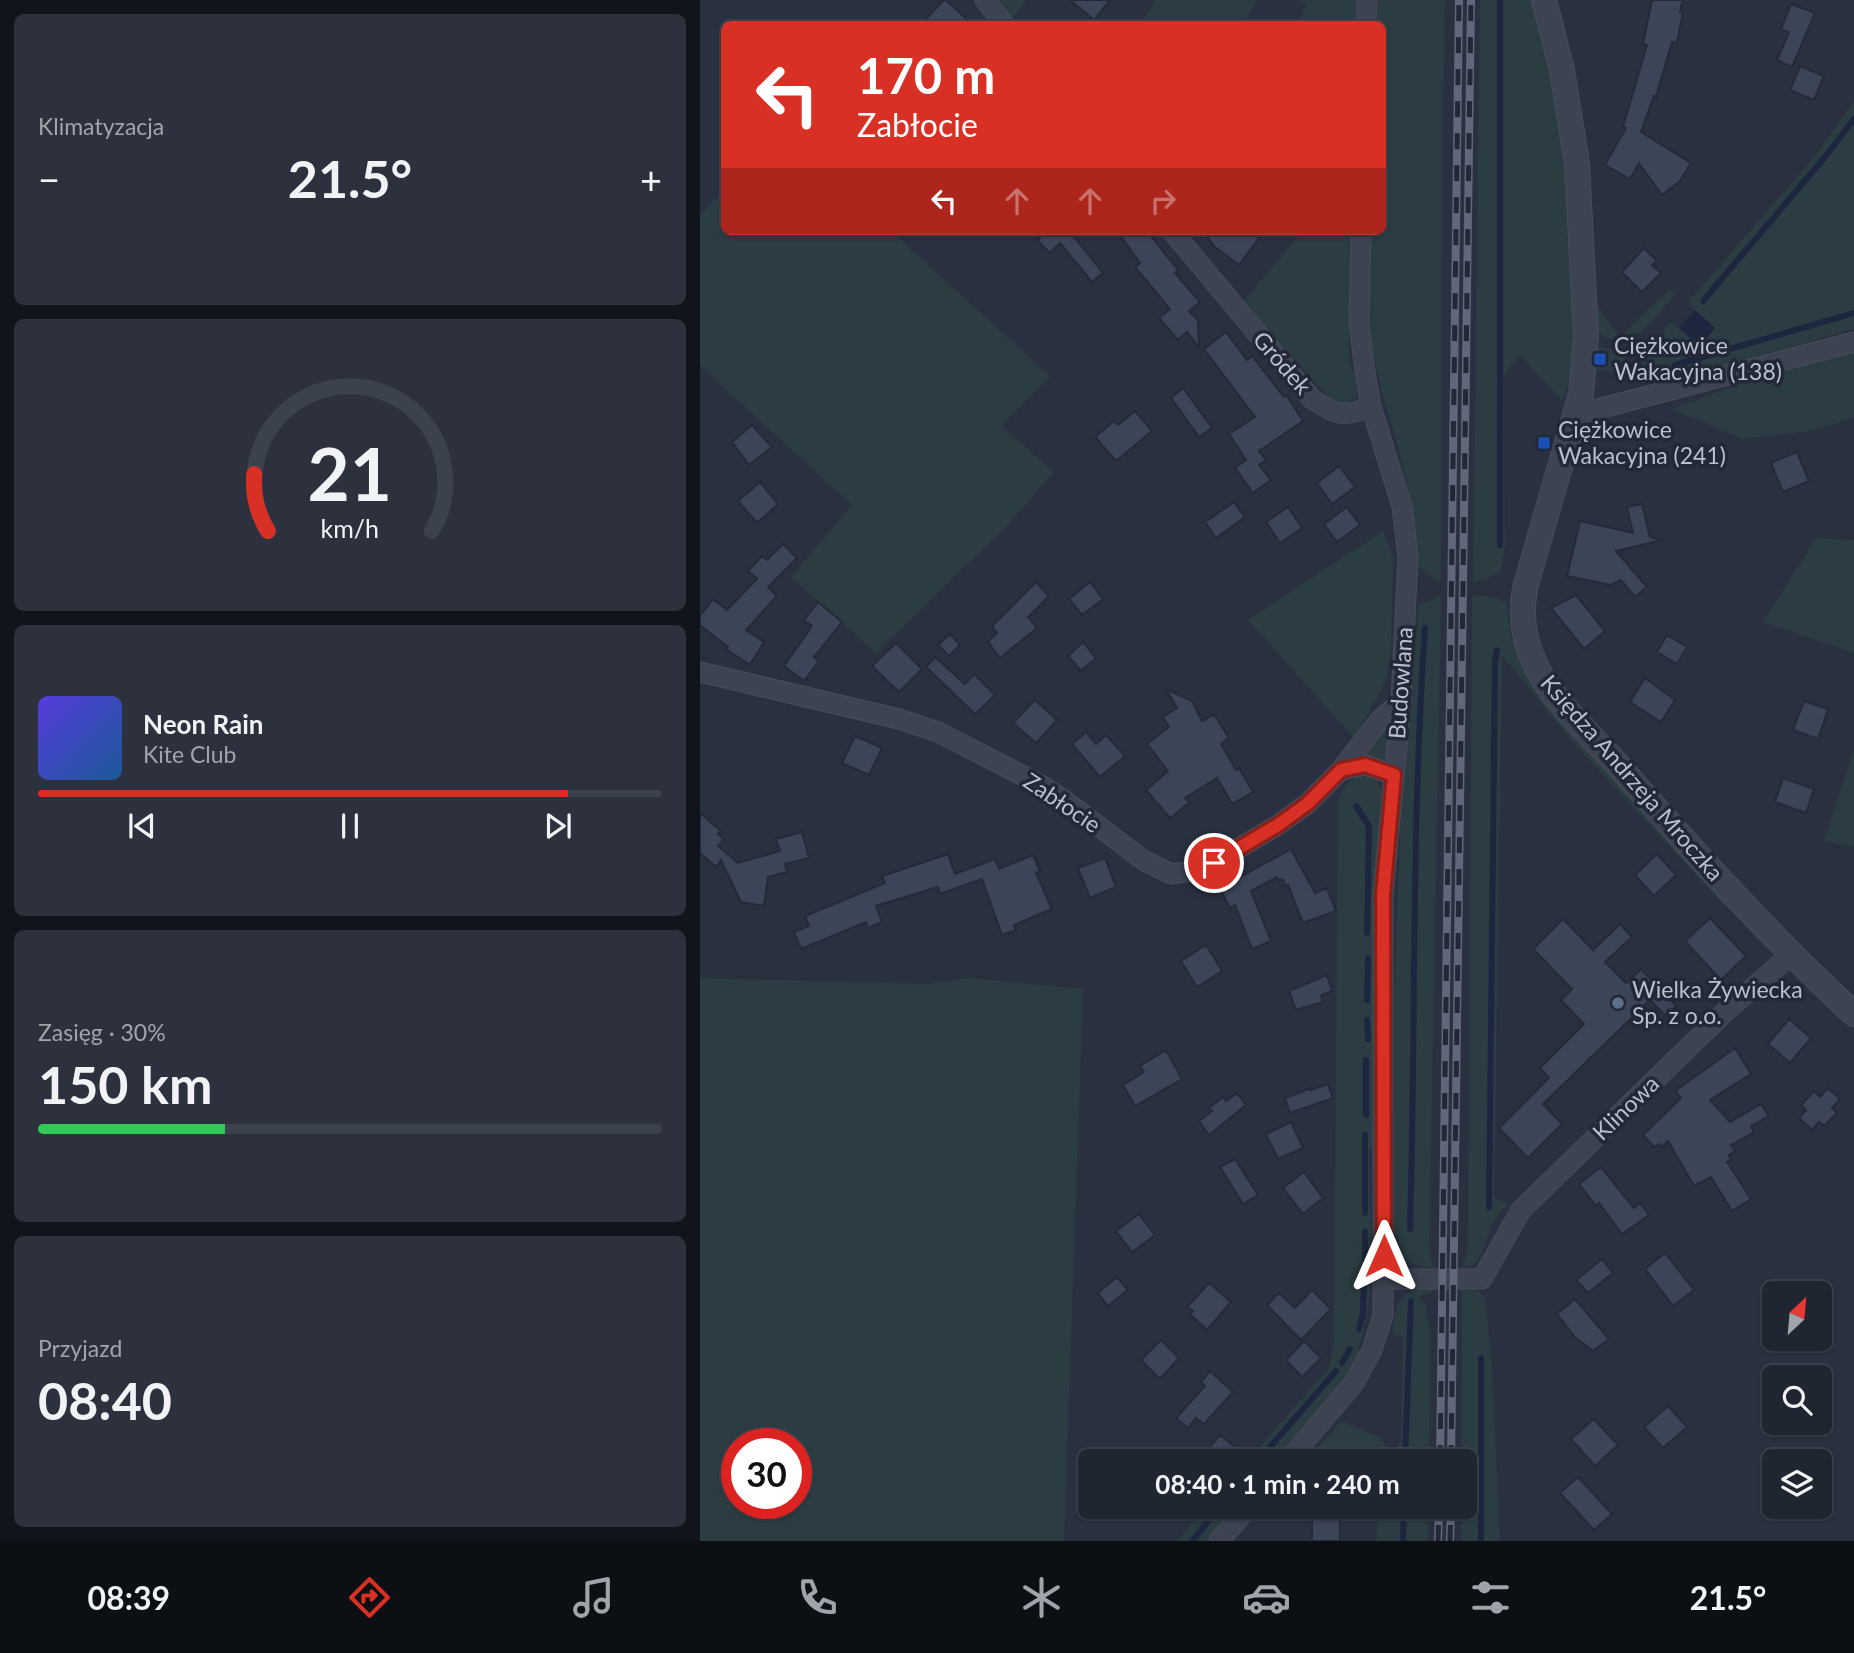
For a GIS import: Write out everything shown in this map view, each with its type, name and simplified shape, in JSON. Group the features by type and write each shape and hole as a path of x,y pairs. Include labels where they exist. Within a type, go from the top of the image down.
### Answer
{"street":[{"path":"985,0 1002,21"},
{"path":"1366,21 1367,0"},
{"name":"Księdza Andrzeja Mroczka","path":"1544,0 1562,70 1577,163 1586,337 1581,394 1525,588 1522,617 1524,633 1540,673 1568,710 1659,813 1792,954 1854,1014"},
{"name":"Gródek","path":"1175,235 1312,399 1329,410 1351,415 1371,406"},
{"path":"1361,235 1359,323 1371,406"},
{"path":"1575,415 1854,342"},
{"name":"Budowlana","path":"1298,1449 1354,1383 1372,1350 1382,1315 1383,895 1401,701 1408,556 1402,507 1371,406"},
{"name":"Zabłocie","path":"700,672 899,719 938,732 1041,785 1143,860 1171,874 1214,863 1278,825 1307,804 1341,770 1379,721 1401,701"},
{"path":"1341,770 1365,765 1394,775"},
{"name":"Klinowa","path":"1384,1279 1482,1279 1521,1210 1727,1010 1792,954"},
{"path":"1219,1541 1238,1519"}],"shaded area":[{"path":"996,0 1027,0 1011,20"},
{"path":"1155,0 1257,0 1246,21 1144,21"},
{"path":"1298,0 1356,0 1355,21 1299,21 1307,4"},
{"path":"1378,0 1445,0 1441,583 1417,565 1405,474 1379,381 1372,344 1370,235 1386,235 1386,21 1377,21"},
{"path":"1480,0 1534,0 1562,123 1573,349 1568,385 1562,401 1520,355 1503,377 1505,547 1500,573 1473,583"},
{"path":"1854,101 1854,329 1654,384 1636,368 1670,322 1694,341 1715,328 1689,301 1815,156"},
{"path":"721,195 721,235 895,235 1050,376 1002,426 1054,472 1007,526 876,653 791,577 852,505 700,366 700,214"},
{"path":"1300,235 1350,235 1349,364 1355,375 1357,396 1345,404 1330,398 1242,303"},
{"path":"1670,289 1675,294 1639,333 1620,340 1610,339 1598,331 1598,307 1620,337"},
{"path":"1598,347 1629,352 1618,373 1596,370"},
{"path":"1854,352 1854,417 1816,430 1743,439 1672,409 1748,381"},
{"path":"1383,531 1393,558 1391,653 1386,681 1354,738 1248,620"},
{"path":"1816,538 1854,540 1854,653 1763,622"},
{"path":"1441,594 1429,1251 1433,1267 1418,1266 1408,1260 1401,1251 1399,1236 1393,1235 1395,982 1401,802 1419,603 1428,602"},
{"path":"1472,595 1493,597 1506,602 1511,637 1520,660 1728,900 1724,905 1572,741 1502,655 1494,1198 1509,1204 1496,1217 1477,1261 1462,1267 1468,1251"},
{"path":"1382,731 1387,731 1385,758 1382,761 1366,755"},
{"path":"1854,749 1854,847 1824,841"},
{"path":"1359,775 1375,779 1383,792 1377,931 1375,1142 1369,1153 1371,1278 1358,1349 1362,1354 1346,1380 1287,1449 1258,1449 1330,1367 1334,1337 1338,800 1345,785"},
{"path":"700,978 928,984 969,978 1083,989 1064,1541 700,1541"},
{"path":"1462,1288 1479,1292 1485,1301 1491,1351 1500,1541 1461,1541 1462,1519 1477,1519 1477,1449 1462,1449"},
{"path":"1432,1289 1419,1297 1426,1306 1430,1337 1429,1449 1395,1449 1401,1442 1403,1339 1392,1333 1400,1300 1410,1292"},
{"path":"1342,1421 1381,1438 1387,1449 1317,1449"},
{"path":"1196,1519 1226,1519 1207,1541 1177,1541"},
{"path":"1377,1519 1428,1519 1428,1541 1377,1541"}],"water":[{"path":"1695,310 1715,328 1706,339 1694,341 1679,328"}],"building":[{"path":"946,0 969,21 924,21"},
{"path":"1070,0 1110,0 1094,20"},
{"path":"1652,0 1683,0 1677,43 1672,42 1656,97 1654,96 1641,132 1691,163 1680,181 1662,195 1639,163 1630,179 1605,165 1626,128 1623,127 1647,45 1643,44"},
{"path":"1791,4 1815,13 1792,67 1777,60 1789,32 1781,29"},
{"path":"1800,66 1824,76 1814,100 1790,90"},
{"path":"1043,235 1073,235 1103,273 1092,282 1060,243 1050,253 1037,240"},
{"path":"1120,235 1150,235 1178,270 1175,273 1200,302 1189,311 1198,320 1199,347 1187,332 1178,340 1159,318 1170,309 1135,267 1140,263"},
{"path":"1205,235 1255,235 1259,238 1239,265 1215,247"},
{"path":"1644,248 1657,261 1652,265 1661,273 1642,292 1622,272"},
{"path":"1226,332 1247,360 1252,356 1284,397 1287,396 1303,421 1259,451 1266,460 1259,465 1271,480 1253,493 1235,468 1246,460 1229,434 1255,417 1204,349"},
{"path":"1183,388 1212,428 1199,437 1171,398"},
{"path":"1135,411 1152,431 1116,461 1095,437 1114,421 1118,425"},
{"path":"752,425 772,447 749,465 732,442"},
{"path":"1797,452 1809,481 1783,492 1771,463"},
{"path":"1339,466 1355,487 1332,504 1317,483"},
{"path":"760,482 778,504 757,523 738,501"},
{"path":"1234,502 1245,517 1216,538 1205,522"},
{"path":"1642,504 1650,537 1662,540 1616,551 1647,587 1635,597 1621,580 1611,585 1567,576 1580,521 1633,533 1627,507"},
{"path":"1288,507 1302,528 1280,543 1266,522"},
{"path":"1347,507 1360,525 1337,542 1324,524"},
{"path":"783,544 797,558 768,587 777,596 746,630 764,642 750,665 726,649 728,647 700,625 700,616 713,599 727,610 757,579 748,571 762,556 767,560"},
{"path":"1036,582 1049,596 1028,617 1037,628 1000,658 988,642 997,633 992,626"},
{"path":"1090,582 1103,599 1082,615 1069,599"},
{"path":"1576,595 1605,631 1584,649 1551,608"},
{"path":"818,602 842,622 814,657 819,661 804,681 784,666 812,626 804,620"},
{"path":"950,634 960,645 949,656 938,645"},
{"path":"1667,635 1687,647 1677,664 1657,652"},
{"path":"1083,642 1096,658 1081,671 1068,656"},
{"path":"896,643 922,669 899,692 872,666"},
{"path":"935,657 965,684 974,674 995,695 975,714 926,667"},
{"path":"1645,678 1675,700 1661,722 1630,702"},
{"path":"1166,689 1192,701 1202,721 1214,714 1229,738 1221,744 1253,792 1232,804 1217,778 1185,798 1189,803 1170,818 1146,790 1168,771 1147,744 1169,727 1163,717 1177,708"},
{"path":"1035,700 1057,720 1036,743 1013,723"},
{"path":"1804,701 1828,709 1818,739 1793,730"},
{"path":"1086,732 1096,744 1106,735 1125,756 1100,777 1072,744"},
{"path":"855,736 882,748 869,775 842,763"},
{"path":"1783,778 1814,789 1806,813 1775,802"},
{"path":"700,813 721,831 718,834 724,839 718,846 738,863 780,851 776,839 802,832 809,858 785,864 787,872 768,877 764,906 741,902 721,860 716,867 700,853"},
{"path":"1291,849 1315,893 1327,888 1336,911 1303,923 1288,885 1277,877 1251,891 1271,941 1252,949 1235,905 1230,908 1214,878 1233,868 1238,878"},
{"path":"948,854 955,874 995,859 999,869 1033,855 1040,871 1036,873 1052,909 1014,925 1016,930 1002,935 982,879 940,894 938,887 876,906 882,922 868,928 866,922 801,949 794,932 809,926 805,916 885,883 882,876"},
{"path":"1657,854 1676,875 1654,896 1635,875"},
{"path":"1105,858 1116,887 1090,898 1078,868"},
{"path":"1710,918 1746,956 1721,980 1685,941"},
{"path":"1563,919 1593,950 1620,924 1632,937 1605,962 1626,983 1641,969 1676,1006 1666,1016 1650,1000 1543,1104 1562,1124 1528,1158 1499,1128 1549,1078 1540,1068 1584,1024 1561,1000 1572,989 1533,949"},
{"path":"1206,945 1222,971 1197,987 1181,961"},
{"path":"1327,975 1332,991 1321,995 1323,1002 1296,1010 1289,991"},
{"path":"1789,1019 1811,1038 1790,1063 1768,1044"},
{"path":"1735,1048 1751,1074 1710,1100 1730,1122 1761,1104 1769,1116 1751,1126 1754,1132 1731,1145 1735,1151 1729,1155 1731,1160 1727,1162 1751,1199 1732,1211 1711,1177 1694,1186 1668,1141 1662,1147 1659,1144 1654,1147 1643,1135 1681,1098 1675,1091"},
{"path":"1166,1050 1182,1079 1135,1106 1123,1085 1144,1072 1140,1066"},
{"path":"1328,1084 1333,1098 1290,1113 1285,1098"},
{"path":"1828,1088 1840,1099 1832,1108 1837,1113 1824,1126 1819,1122 1812,1130 1799,1118 1806,1110 1801,1105 1814,1091 1820,1097"},
{"path":"1237,1093 1246,1105 1209,1135 1199,1121 1212,1111 1209,1108 1223,1097 1226,1101"},
{"path":"1291,1122 1303,1148 1278,1159 1266,1134"},
{"path":"1235,1159 1258,1195 1243,1204 1220,1167"},
{"path":"1601,1167 1634,1208 1640,1203 1649,1215 1622,1234 1599,1203 1596,1206 1579,1184"},
{"path":"1304,1172 1323,1198 1303,1214 1283,1188"},
{"path":"1139,1214 1155,1235 1132,1252 1116,1231"},
{"path":"1665,1253 1694,1290 1673,1306 1645,1269"},
{"path":"1602,1259 1613,1273 1588,1293 1576,1280"},
{"path":"1117,1277 1128,1290 1108,1306 1098,1293"},
{"path":"1209,1283 1231,1302 1207,1330 1190,1314 1193,1311 1187,1307"},
{"path":"1312,1290 1331,1309 1301,1340 1267,1305 1279,1293 1295,1308"},
{"path":"1575,1299 1609,1339 1593,1351 1575,1337 1557,1314"},
{"path":"1161,1340 1179,1358 1160,1379 1141,1360"},
{"path":"1304,1341 1321,1358 1302,1377 1286,1360"},
{"path":"1210,1371 1233,1392 1204,1424 1196,1418 1188,1428 1176,1418 1205,1386 1201,1382"},
{"path":"1668,1406 1687,1427 1663,1448 1644,1427"},
{"path":"1594,1419 1618,1445 1595,1466 1571,1439"},
{"path":"1220,1435 1237,1449 1208,1449"},
{"path":"1578,1477 1612,1514 1594,1530 1560,1493"},
{"path":"1312,1519 1340,1519 1340,1541 1312,1541"}],"waterway":[{"path":"1500,0 1500,545"},
{"path":"1703,301 1854,119"},
{"path":"1675,365 1854,313"},
{"path":"1410,1229 1416,853 1425,628"},
{"path":"1489,1207 1497,650"},
{"path":"1356,806 1369,826 1367,933"},
{"path":"1367,1000 1368,958"},
{"path":"1367,1020 1368,1039"},
{"path":"1366,1060 1366,1115"},
{"path":"1365,1135 1365,1213"},
{"path":"1365,1232 1365,1260"},
{"path":"1359,1329 1363,1313 1364,1281"},
{"path":"1405,1449 1411,1301"},
{"path":"1342,1363 1350,1349"},
{"path":"1481,1358 1481,1541"},
{"path":"1270,1447 1336,1371"},
{"path":"1192,1541 1210,1519"},
{"path":"1403,1541 1404,1519"}],"railway":[{"path":"1440,1449 1459,0"},
{"path":"1451,1449 1471,0"},
{"path":"1438,1541 1439,1519"},
{"path":"1450,1541 1451,1519"}],"place":[{"name":"Ciężkowice Wakacyjna (138)","path":"1600,359"},
{"name":"Ciężkowice Wakacyjna (241)","path":"1544,443"},
{"name":"Wielka Żywiecka Sp. z o.o.","path":"1618,1003"}],"route":[{"path":"1214,863 1278,825 1307,804 1341,770 1365,765 1394,775 1383,895 1384,1256"}]}
